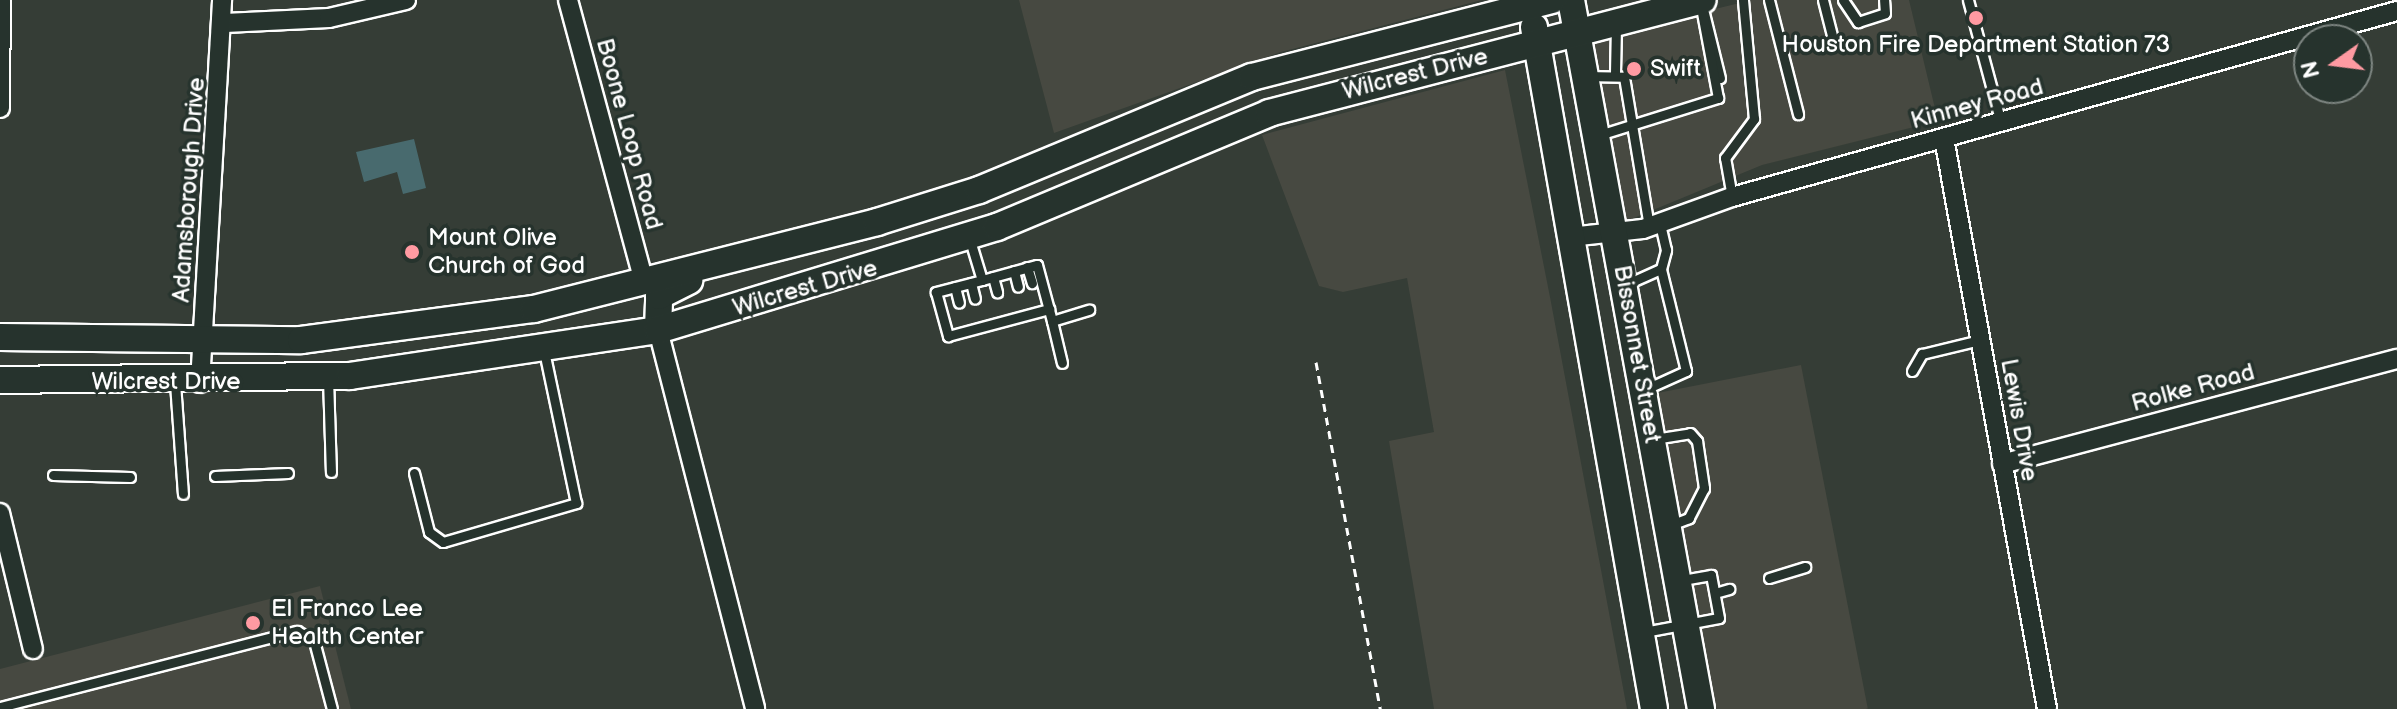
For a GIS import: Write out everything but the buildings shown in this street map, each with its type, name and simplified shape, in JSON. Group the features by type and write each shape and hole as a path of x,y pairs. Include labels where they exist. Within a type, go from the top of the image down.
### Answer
{"main road":[{"name":"Bissonnet Street","path":"1571,0 1701,709"},
{"name":"Wilcrest Drive","path":"0,337 202,341 460,324 759,254 877,222 1079,149 1252,77 1538,2"},
{"name":"Bissonnet Street","path":"1538,2 1537,45 1654,709"},
{"name":"Wilcrest Drive","path":"0,380 187,383 328,378 544,351 658,330 884,265 969,237 1269,113 1409,72 1537,45 1615,23 1702,4"},
{"path":"1252,77 1269,113"},
{"path":"1073,195 1079,149"},
{"path":"877,222 884,265"},
{"path":"658,330 655,305 668,288 759,254"},
{"path":"1604,425 1650,429"}],"street":[{"path":"0,108 1,0"},
{"name":"Adamsborough Drive","path":"187,383 202,341 225,23 222,0"},
{"path":"225,23 329,18 406,0"},
{"name":"Boone Loop Road","path":"568,0 644,281"},
{"name":"Kinney Road","path":"1570,237 1615,233 1654,225 1732,197 2397,11"},
{"name":"Lewis Drive","path":"1944,138 2047,709"},
{"path":"658,330 755,709"},
{"name":"Rolke Road","path":"2002,464 2397,359"},
{"path":"0,513 33,649"}],"lane":[{"path":"1732,197 1725,158 1754,119 1743,0"},
{"path":"1770,0 1798,114"},
{"path":"1823,0 1834,43"},
{"path":"1843,0 1858,22 1885,13 1884,0"},
{"path":"1968,0 2001,123"},
{"path":"1596,136 1718,98 1720,78 1701,33 1702,4"},
{"path":"1615,23 1615,73"},
{"path":"1585,76 1615,73 1624,77 1654,225 1666,250 1661,269 1653,279 1624,285"},
{"path":"969,237 976,282 975,299"},
{"path":"1041,307 965,326 948,336 936,292 1037,265 1041,307 1052,321 1062,363"},
{"path":"1027,267 1032,283"},
{"path":"1643,390 1686,371 1661,269"},
{"path":"1014,271 1018,287"},
{"path":"993,277 997,292"},
{"path":"955,287 959,303"},
{"path":"1052,321 1089,310"},
{"path":"1912,371 1922,354 1980,340"},
{"path":"414,473 429,532 443,542 576,503 544,351"},
{"path":"328,378 331,472"},
{"path":"183,494 187,383"},
{"path":"1650,429 1690,433 1697,441 1704,488 1689,518 1668,526"},
{"path":"215,476 288,473"},
{"path":"53,475 130,477"},
{"path":"1769,578 1805,567"},
{"path":"1641,633 1719,618 1711,575 1678,581"},
{"path":"1715,593 1729,589"},
{"path":"0,707 297,631 314,641 332,709"}],"path":[{"path":"1316,362 1380,709"}],"shaded area":[{"path":"1019,0 1482,0 1281,52 1054,133"},
{"path":"1752,0 1909,0 1938,121 1762,165 1624,222 1588,40"},
{"path":"1505,70 1627,709 1434,709 1389,441 1434,432 1407,278 1343,292 1319,286 1262,135"},
{"path":"1801,365 1868,709 1711,709 1650,394"},
{"name":"El Franco Lee Health Center","path":"320,586 351,709 0,709 0,669"}],"water":[{"path":"414,139 426,188 403,194 397,172 364,182 356,152"}],"place":[{"name":"Houston Fire Department Station 73","path":"1976,18"},
{"name":"Swift","path":"1634,69"},
{"name":"Mount Olive Church of God","path":"412,252"},
{"name":"El Franco Lee Health Center","path":"253,623"}]}
